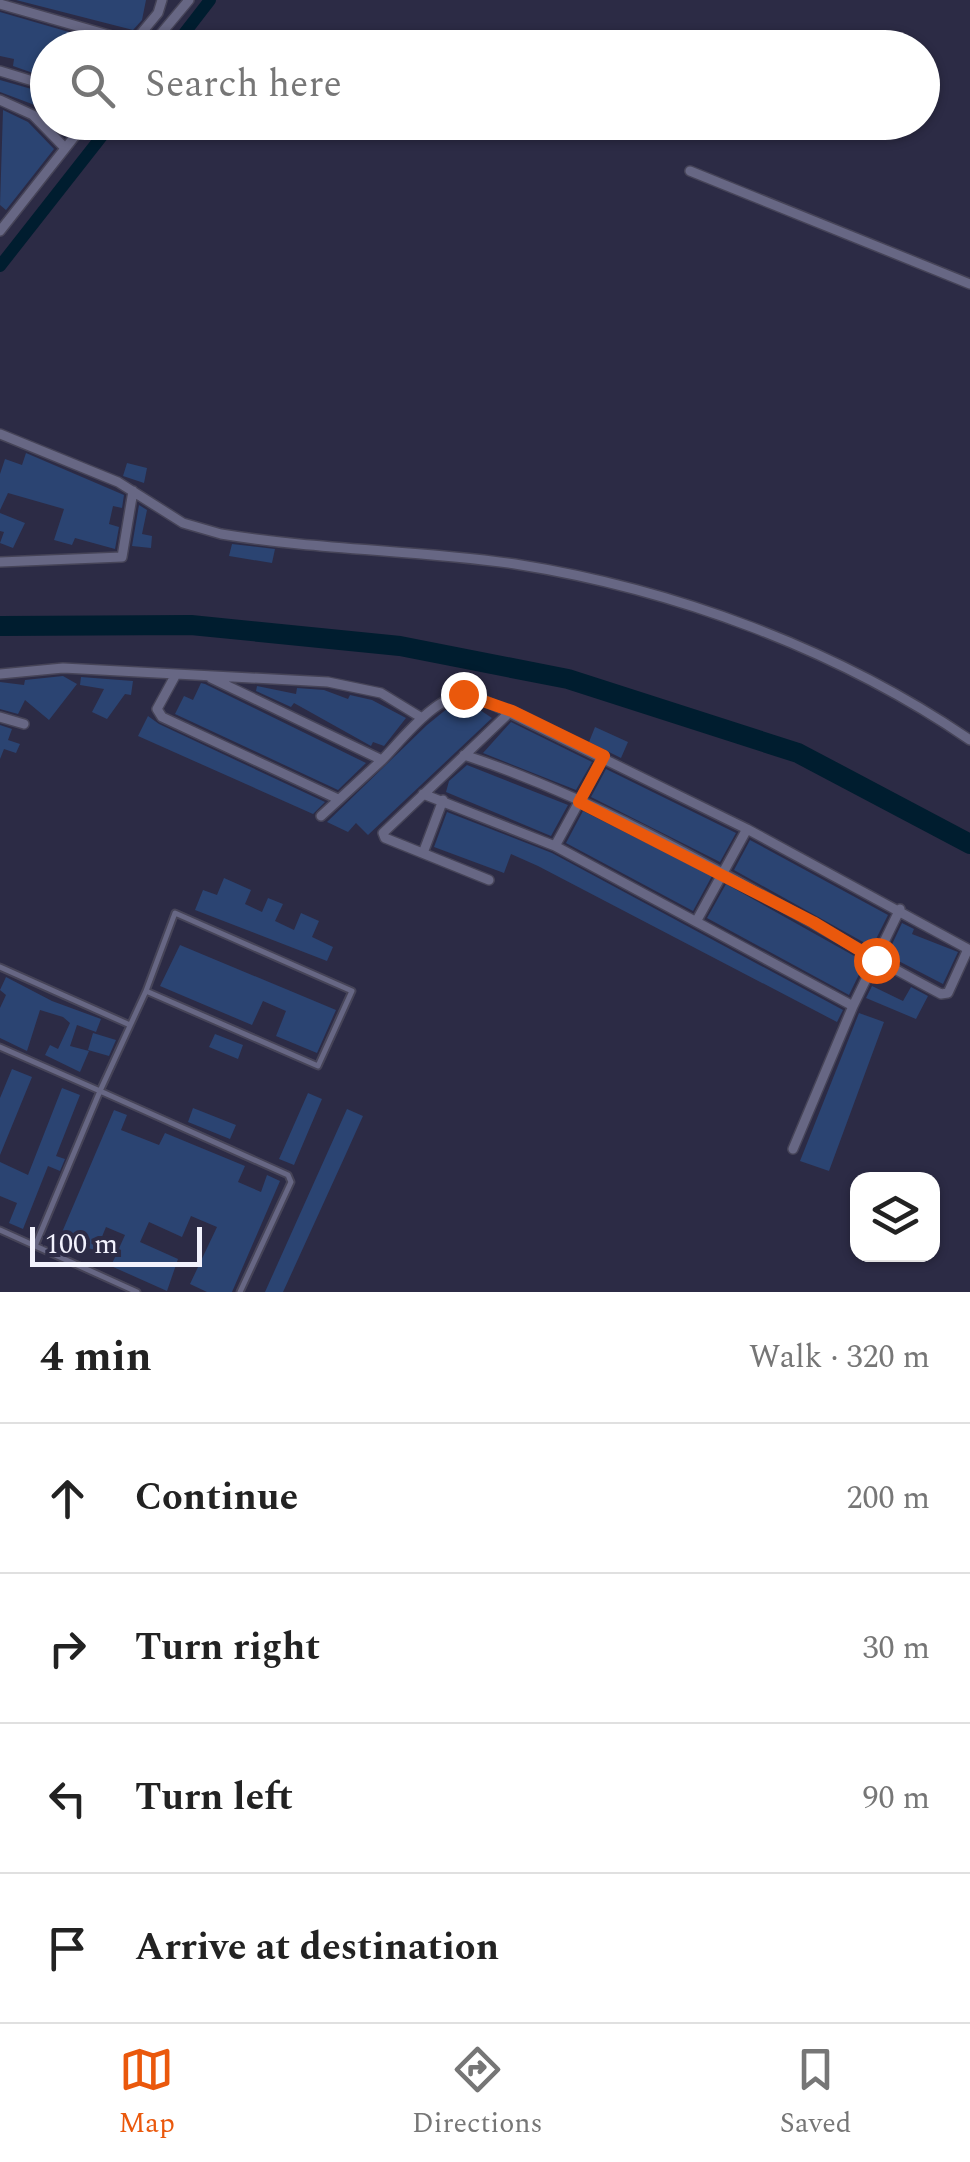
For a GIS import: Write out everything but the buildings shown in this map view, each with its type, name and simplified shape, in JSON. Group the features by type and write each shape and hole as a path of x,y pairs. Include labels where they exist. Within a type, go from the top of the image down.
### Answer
{"street":[{"path":"144,30 158,13 162,0"},
{"path":"162,30 189,0"},
{"path":"0,4 83,30"},
{"path":"158,13 168,22"},
{"path":"0,71 30,80"},
{"path":"0,100 30,113"},
{"path":"57,140 65,148"},
{"path":"0,231 71,140"},
{"path":"690,171 970,284"},
{"path":"0,210 11,217"},
{"path":"0,434 50,451 134,491 183,523 221,534 514,564 629,587 774,637 909,699 970,740"},
{"path":"0,562 122,557 134,491"},
{"path":"0,674 63,668 328,682 366,688 422,718"},
{"path":"175,676 157,708 162,717 338,799"},
{"path":"211,678 382,760"},
{"path":"321,816 422,718 463,694 512,711 604,756 900,910 969,950 964,971 945,995 528,776 464,755"},
{"path":"489,880 385,838 383,833 512,711"},
{"path":"0,716 24,724"},
{"path":"555,846 604,756"},
{"path":"424,794 555,846 853,1006"},
{"path":"423,853 442,800"},
{"path":"698,920 747,829"},
{"path":"793,1149 853,1006 900,910"}],"lane":[{"path":"35,1246 146,991 172,916 178,912 352,990 318,1066 146,991"},
{"path":"0,967 130,1026"},
{"path":"0,1047 288,1175 291,1182 240,1292"},
{"path":"0,1230 137,1292"}],"waterway":[{"path":"187,30 210,0"},
{"path":"0,266 99,140"},
{"path":"0,626 191,625 400,646 568,679 798,753 970,844"}],"route":[{"path":"463,694 470,693 512,711 604,756 579,802 813,922 876,960"}]}
